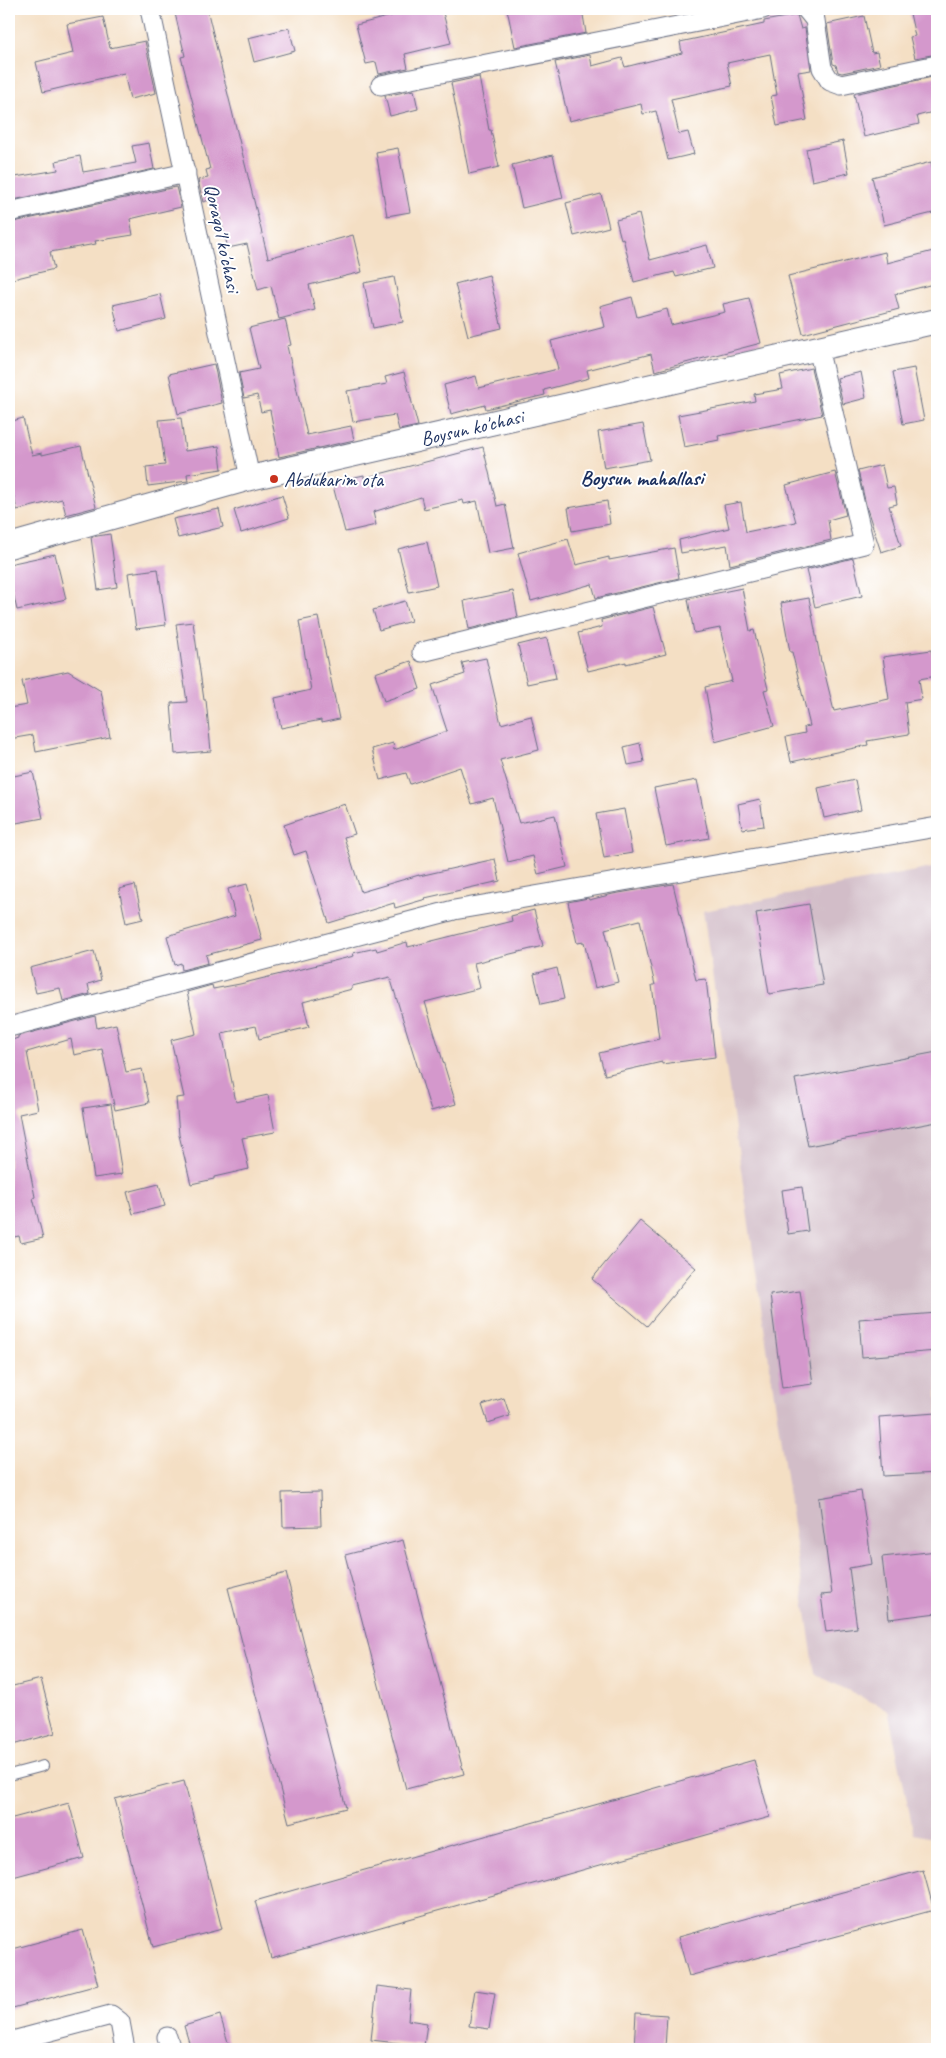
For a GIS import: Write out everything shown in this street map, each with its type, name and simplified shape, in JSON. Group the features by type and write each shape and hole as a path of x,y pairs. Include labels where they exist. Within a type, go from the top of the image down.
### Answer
{"street":[{"name":"Qoraqo'l ko'chasi","path":"150,9 250,478"},
{"path":"381,85 763,9"},
{"path":"806,9 816,20 822,68 830,81 841,84 937,65"},
{"path":"9,212 186,173"},
{"name":"Boysun ko'chasi","path":"9,546 250,478 937,320"},
{"path":"422,652 864,544 818,348"},
{"path":"9,1027 454,910 937,827"},
{"path":"9,2042 111,2015 120,2022 125,2049"}],"lane":[{"path":"9,1775 43,1766"}],"shaded area":[{"path":"937,867 937,1839 914,1834 888,1710 815,1674 703,911"}],"building":[{"path":"174,9 207,9 268,258 353,235 362,272 309,285 315,310 279,319 271,286 258,290 247,244 228,248 213,199 203,202 198,180 208,178 206,170 210,169 181,57 185,56"},
{"path":"410,9 442,9 451,43 405,54 408,68 379,74 376,62 366,64 356,25 410,11"},
{"path":"507,9 582,9 586,33 515,47"},
{"path":"909,9 937,9 937,54 915,58 910,37 915,36"},
{"path":"797,15 801,29 805,28 811,70 798,72 807,120 777,126 771,96 777,95 770,54 727,63 732,86 671,99 679,134 688,132 694,154 668,160 656,111 643,114 641,104 569,121 555,62 590,55 592,66 622,58 625,67 682,53 680,42 764,24 764,21"},
{"path":"864,16 872,53 877,52 880,65 842,73 838,72 836,65 833,64 827,24"},
{"path":"103,17 110,48 145,41 156,93 130,99 124,73 43,92 36,62 73,53 67,24"},
{"path":"289,28 295,51 254,62 248,38"},
{"path":"937,76 937,111 917,116 919,124 864,137 854,94"},
{"path":"479,77 489,130 491,130 499,167 469,174 451,83"},
{"path":"414,90 418,109 390,116 385,96"},
{"path":"843,141 849,173 812,181 806,149"},
{"path":"149,143 154,169 9,201 9,178 58,170 56,161 80,156 83,172 136,163 132,146"},
{"path":"398,148 410,212 387,216 376,152"},
{"path":"553,155 563,198 522,208 512,165"},
{"path":"931,162 937,188 937,212 884,225 872,177"},
{"path":"176,187 181,207 130,219 133,235 95,241 96,244 50,252 54,269 9,280 9,223"},
{"path":"601,194 609,227 574,236 566,203"},
{"path":"639,214 650,260 707,245 713,268 676,277 674,272 634,282 623,238 621,239 616,220"},
{"path":"937,250 937,283 895,294 899,309 803,334 788,276 885,252 887,263"},
{"path":"489,275 502,328 468,336 455,284"},
{"path":"394,277 403,322 373,328 364,283"},
{"path":"160,294 166,319 119,331 113,305"},
{"path":"632,297 637,317 667,309 671,325 725,312 723,304 749,298 761,343 655,371 651,354 587,370 589,378 544,390 545,395 486,409 485,405 451,414 444,385 476,376 479,388 558,369 551,341 605,327 600,306"},
{"path":"285,319 291,345 287,346 307,435 351,426 354,440 279,457 270,410 261,412 257,395 244,398 239,373 259,369 249,328"},
{"path":"214,364 222,403 178,414 169,374"},
{"path":"811,368 822,415 718,436 719,440 684,447 678,415 755,401 754,394 783,389 780,375"},
{"path":"914,368 924,420 903,424 893,372"},
{"path":"404,372 418,426 399,430 395,415 353,422 347,391 387,384 385,377"},
{"path":"861,372 866,398 843,404 837,378"},
{"path":"23,418 32,455 42,453 42,455 81,446 96,507 66,515 62,499 17,510 9,476 9,422"},
{"path":"181,418 185,451 219,446 222,469 187,474 188,481 148,486 146,467 165,465 159,420"},
{"path":"643,424 650,460 604,468 598,432"},
{"path":"483,447 497,506 505,504 514,548 488,553 477,501 464,504 463,500 424,509 421,497 373,512 376,525 345,532 332,482 364,475 364,478"},
{"path":"882,465 887,488 894,487 897,504 889,506 901,546 881,552 867,509 858,471"},
{"path":"835,472 846,515 828,520 831,540 730,565 727,545 681,553 679,540 729,528 724,505 741,502 746,532 796,522 786,485"},
{"path":"282,495 289,518 241,533 234,510"},
{"path":"607,501 610,524 572,531 568,508"},
{"path":"219,509 223,527 178,538 173,519"},
{"path":"110,534 117,587 98,590 91,537"},
{"path":"568,539 576,565 609,557 609,560 674,548 679,578 596,598 592,584 531,601 518,553"},
{"path":"427,542 437,586 409,592 398,549"},
{"path":"55,554 66,599 17,610 9,575 9,564"},
{"path":"853,558 862,596 815,607 806,570"},
{"path":"158,569 166,625 136,629 128,573"},
{"path":"742,588 750,631 754,630 768,689 764,690 774,726 715,742 705,687 732,681 720,628 694,633 688,599"},
{"path":"513,591 518,617 469,629 464,601"},
{"path":"809,598 821,662 834,711 889,699 883,657 931,650 937,676 919,679 922,699 905,702 909,734 867,741 868,745 791,762 786,737 805,733 804,727 810,726 792,652 790,652 781,603"},
{"path":"405,601 411,621 379,630 373,610"},
{"path":"653,607 666,654 588,671 578,633 602,627 601,620"},
{"path":"318,617 339,719 321,723 321,720 281,728 275,698 311,690 299,621"},
{"path":"193,622 204,700 206,700 211,751 175,754 171,703 187,702 176,624"},
{"path":"547,638 556,678 527,684 518,645"},
{"path":"486,658 501,724 531,716 539,750 500,760 519,823 555,815 567,867 538,874 533,856 508,862 493,798 472,804 460,767 410,784 406,773 380,780 372,749 393,743 394,750 447,731 432,685 465,674 462,663"},
{"path":"411,661 420,689 384,701 375,673"},
{"path":"68,671 101,691 110,737 36,752 33,735 9,739 9,708 27,705 22,681"},
{"path":"640,743 644,762 628,765 624,747"},
{"path":"33,772 43,818 11,824 9,813 9,777"},
{"path":"697,780 709,838 666,846 654,788"},
{"path":"855,780 861,810 824,818 818,788"},
{"path":"760,799 764,826 742,829 738,804"},
{"path":"345,804 355,834 344,837 361,892 419,875 495,859 500,881 425,898 395,908 394,903 329,923 306,851 294,855 284,825"},
{"path":"624,809 632,853 604,858 596,814"},
{"path":"247,884 262,940 206,955 208,963 182,970 181,963 175,965 167,936 235,916 228,889"},
{"path":"673,884 696,980 706,979 715,1057 662,1064 662,1062 605,1075 599,1053 659,1039 652,985 655,985 640,920 605,929 618,982 595,988 584,942 577,943 568,902 588,898 589,900"},
{"path":"135,885 143,919 126,923 119,889"},
{"path":"809,904 823,985 769,994 756,913"},
{"path":"534,910 543,946 474,963 480,988 425,1002 456,1104 431,1111 390,977 352,986 352,989 303,1002 309,1027 259,1039 256,1026 222,1033 236,1102 268,1095 275,1132 242,1138 249,1169 191,1184 179,1135 176,1098 184,1097 171,1040 196,1034 187,992 212,985 213,989 240,984 354,956 353,953 376,948 377,951 407,942 408,947 512,921 511,916"},
{"path":"94,951 101,980 88,984 90,994 63,1001 60,988 36,993 30,968"},
{"path":"557,968 564,999 541,1004 534,974"},
{"path":"95,1016 97,1028 116,1024 126,1072 142,1069 149,1103 115,1110 102,1049 74,1055 71,1039 27,1052 38,1110 19,1114 35,1197 33,1198 43,1238 21,1243 19,1236 9,1238 9,1041 18,1038 18,1036"},
{"path":"937,1052 937,1122 808,1146 795,1079"},
{"path":"111,1104 122,1174 94,1178 83,1108"},
{"path":"159,1184 165,1206 133,1214 127,1192"},
{"path":"802,1187 808,1231 788,1234 782,1190"},
{"path":"640,1221 696,1268 647,1326 592,1279"},
{"path":"800,1291 813,1384 782,1388 770,1295"},
{"path":"937,1313 937,1351 862,1357 859,1319"},
{"path":"504,1398 510,1416 488,1423 482,1405"},
{"path":"937,1413 937,1473 883,1476 879,1417"},
{"path":"861,1491 872,1564 849,1568 857,1628 826,1632 821,1595 832,1594 819,1498"},
{"path":"320,1492 321,1526 283,1527 282,1493"},
{"path":"403,1540 464,1774 406,1789 345,1555"},
{"path":"937,1551 937,1613 889,1619 882,1557"},
{"path":"286,1573 346,1808 289,1823 228,1588"},
{"path":"41,1679 55,1733 9,1746 9,1687"},
{"path":"754,1760 770,1817 271,1958 255,1901"},
{"path":"184,1781 222,1929 153,1947 115,1799"},
{"path":"69,1803 84,1858 9,1878 9,1819"},
{"path":"923,1870 934,1910 689,1976 678,1937"},
{"path":"83,1930 98,1985 9,2009 9,1950"},
{"path":"377,1986 411,1990 408,2020 427,2023 424,2046 371,2040"},
{"path":"475,1990 495,1993 489,2029 469,2026"},
{"path":"636,2013 667,2015 665,2049 634,2049"},
{"path":"220,2015 230,2049 191,2049 184,2026"}],"place":[{"name":"Abdukarim ota","path":"274,479"}],"district":[{"name":"Boysun mahallasi","path":"642,478"}]}
